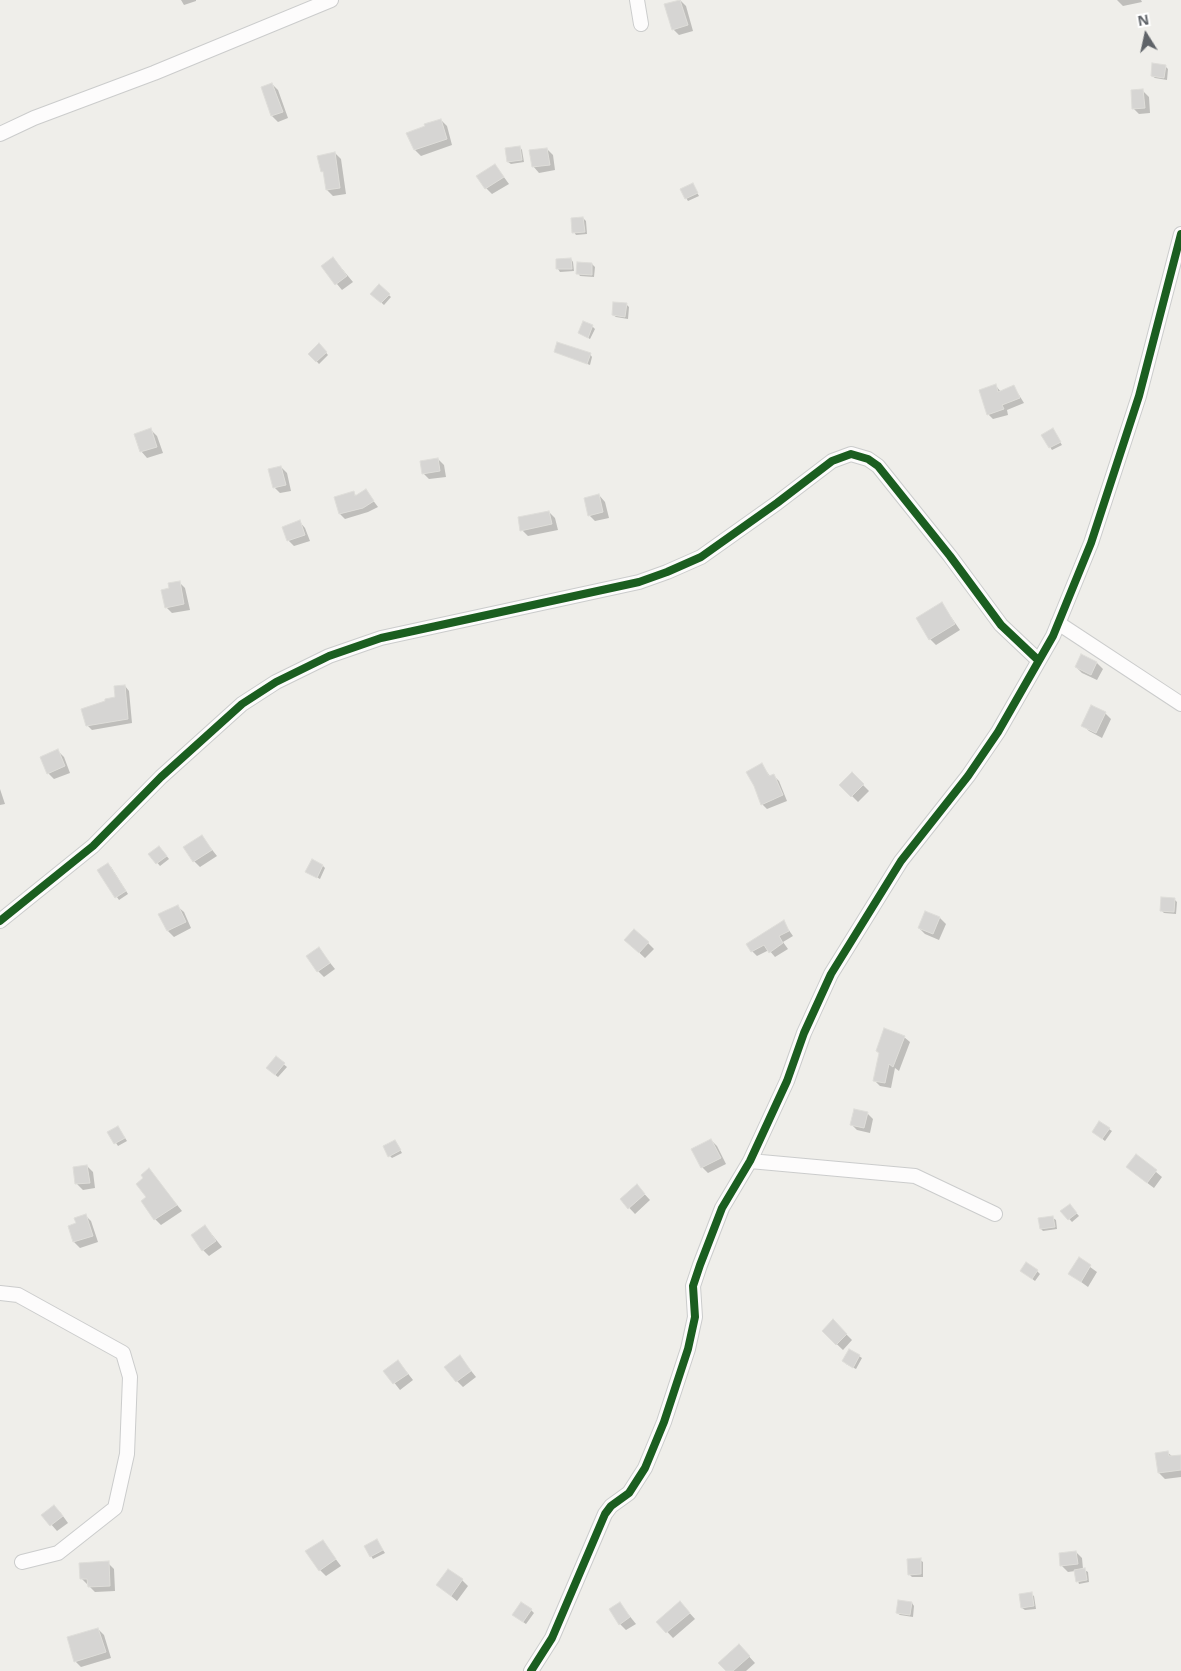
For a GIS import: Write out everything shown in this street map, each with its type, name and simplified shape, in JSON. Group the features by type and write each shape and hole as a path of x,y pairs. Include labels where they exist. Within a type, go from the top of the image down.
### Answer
{"street":[{"path":"0,134 34,118 154,73 331,0"},
{"path":"637,0 641,24"},
{"path":"531,1671 552,1638 605,1514 611,1506 629,1493 645,1468 664,1422 688,1349 695,1317 693,1286 700,1265 722,1208 750,1161 787,1081 804,1033 831,974 901,861 968,776 993,739 1058,623 1091,543 1139,396 1181,234"},
{"path":"0,921 93,846 161,777 242,704 276,682 329,656 381,638 639,582 668,572 701,557 778,503 832,461 851,454 868,459 878,466 939,541 1001,625 1038,660"},
{"path":"1058,623 1181,704"},
{"path":"750,1161 915,1176 995,1214"},
{"path":"0,1293 18,1295 124,1353 130,1376 127,1454 115,1508 58,1553 22,1562"}],"building":[{"path":"680,0 688,25 672,30 664,4"},
{"path":"1152,63 1166,65 1164,78 1151,76"},
{"path":"272,83 283,112 271,116 261,87"},
{"path":"1143,89 1145,108 1132,109 1131,90"},
{"path":"441,119 447,139 414,150 406,133 425,126 424,124"},
{"path":"520,146 522,160 507,162 505,148"},
{"path":"547,148 550,165 532,167 529,150"},
{"path":"335,152 340,188 326,190 323,171 321,172 317,156"},
{"path":"495,164 504,177 485,189 476,176"},
{"path":"693,183 698,193 685,199 680,189"},
{"path":"583,217 585,232 572,233 571,218"},
{"path":"333,257 347,276 335,285 321,266"},
{"path":"571,258 572,269 556,269 556,259"},
{"path":"577,262 592,263 592,275 576,274"},
{"path":"379,284 390,294 381,303 370,294"},
{"path":"613,302 627,303 625,317 612,315"},
{"path":"583,321 593,325 588,338 578,333"},
{"path":"557,342 591,353 587,364 554,352"},
{"path":"319,343 327,352 316,362 308,354"},
{"path":"996,384 998,392 1014,385 1020,398 1002,405 1004,409 987,415 979,390"},
{"path":"151,428 157,447 140,452 134,434"},
{"path":"1053,428 1061,442 1049,448 1041,435"},
{"path":"438,458 440,471 422,474 420,461"},
{"path":"281,466 286,485 273,488 268,469"},
{"path":"366,489 374,501 363,508 339,514 334,497 354,491 355,496"},
{"path":"599,494 603,512 588,516 584,498"},
{"path":"549,511 552,524 520,531 518,517"},
{"path":"300,520 305,535 287,541 282,527"},
{"path":"180,581 184,604 165,608 161,590 169,588 168,583"},
{"path":"942,602 955,624 929,640 916,618"},
{"path":"1081,654 1097,662 1091,675 1075,667"},
{"path":"125,685 128,719 86,726 81,709 115,697 114,686"},
{"path":"1091,705 1106,712 1096,733 1081,726"},
{"path":"58,749 65,766 47,774 40,757"},
{"path":"762,763 769,776 774,774 783,795 761,805 746,772"},
{"path":"852,772 864,784 851,797 839,785"},
{"path":"202,835 212,850 193,862 183,847"},
{"path":"159,846 167,856 156,864 148,854"},
{"path":"312,859 323,865 317,878 305,872"},
{"path":"108,863 126,891 115,898 97,870"},
{"path":"1161,897 1175,898 1174,912 1160,911"},
{"path":"178,905 186,922 167,931 158,914"},
{"path":"925,911 940,917 933,934 918,928"},
{"path":"784,920 789,931 779,936 783,943 769,953 764,945 751,952 746,944"},
{"path":"634,929 649,942 639,953 624,940"},
{"path":"319,947 330,963 317,972 306,956"},
{"path":"884,1028 905,1036 893,1067 889,1064 885,1083 873,1081 879,1053 876,1051"},
{"path":"276,1056 285,1063 275,1075 266,1068"},
{"path":"854,1109 868,1112 864,1128 850,1125"},
{"path":"1099,1121 1110,1128 1102,1139 1092,1132"},
{"path":"118,1126 125,1138 114,1144 107,1132"},
{"path":"711,1139 721,1158 701,1168 691,1149"},
{"path":"395,1140 401,1150 388,1157 383,1146"},
{"path":"1136,1154 1157,1170 1147,1183 1126,1167"},
{"path":"87,1165 90,1183 75,1184 73,1167"},
{"path":"149,1168 177,1205 154,1220 141,1201 146,1197 136,1184 143,1178 141,1175"},
{"path":"637,1184 645,1194 628,1209 620,1199"},
{"path":"1070,1204 1077,1213 1068,1220 1060,1211"},
{"path":"86,1214 93,1236 73,1242 68,1226 76,1223 74,1218"},
{"path":"1053,1216 1055,1227 1040,1229 1038,1218"},
{"path":"205,1225 216,1241 202,1251 191,1235"},
{"path":"1079,1257 1091,1265 1081,1282 1068,1274"},
{"path":"1026,1262 1038,1270 1032,1279 1020,1271"},
{"path":"833,1319 847,1334 836,1345 822,1331"},
{"path":"849,1349 860,1355 853,1368 842,1361"},
{"path":"460,1355 471,1371 456,1382 444,1367"},
{"path":"398,1360 408,1374 393,1384 383,1371"},
{"path":"1168,1451 1169,1456 1181,1455 1181,1470 1158,1473 1155,1453"},
{"path":"54,1505 63,1516 50,1526 41,1515"},
{"path":"377,1539 383,1550 370,1557 364,1546"},
{"path":"323,1540 336,1559 319,1571 305,1551"},
{"path":"1076,1551 1078,1564 1060,1566 1059,1553"},
{"path":"921,1558 921,1574 908,1575 907,1559"},
{"path":"109,1561 110,1586 88,1587 87,1579 80,1579 79,1563"},
{"path":"1085,1568 1087,1580 1076,1582 1074,1570"},
{"path":"448,1569 463,1579 451,1596 436,1585"},
{"path":"1032,1592 1034,1606 1021,1608 1019,1594"},
{"path":"898,1600 912,1602 910,1615 896,1613"},
{"path":"680,1601 690,1613 666,1633 656,1622"},
{"path":"521,1602 532,1609 523,1622 512,1615"},
{"path":"620,1602 630,1617 619,1625 609,1609"},
{"path":"98,1628 106,1652 74,1662 67,1637"},
{"path":"739,1644 750,1656 733,1671 726,1671 718,1663"}],"cycle path":[{"path":"531,1671 552,1638 605,1514 611,1506 629,1493 645,1468 664,1422 688,1349 695,1317 693,1286 700,1265 722,1208 750,1161 787,1081 804,1033 831,974 901,861 968,776 998,732 1053,636 1091,543 1139,396 1181,234"},
{"path":"0,921 93,846 161,777 242,704 276,682 329,656 381,638 639,582 667,572 701,557 832,461 851,454 868,459 878,466 950,556 1001,625 1038,660"}]}
